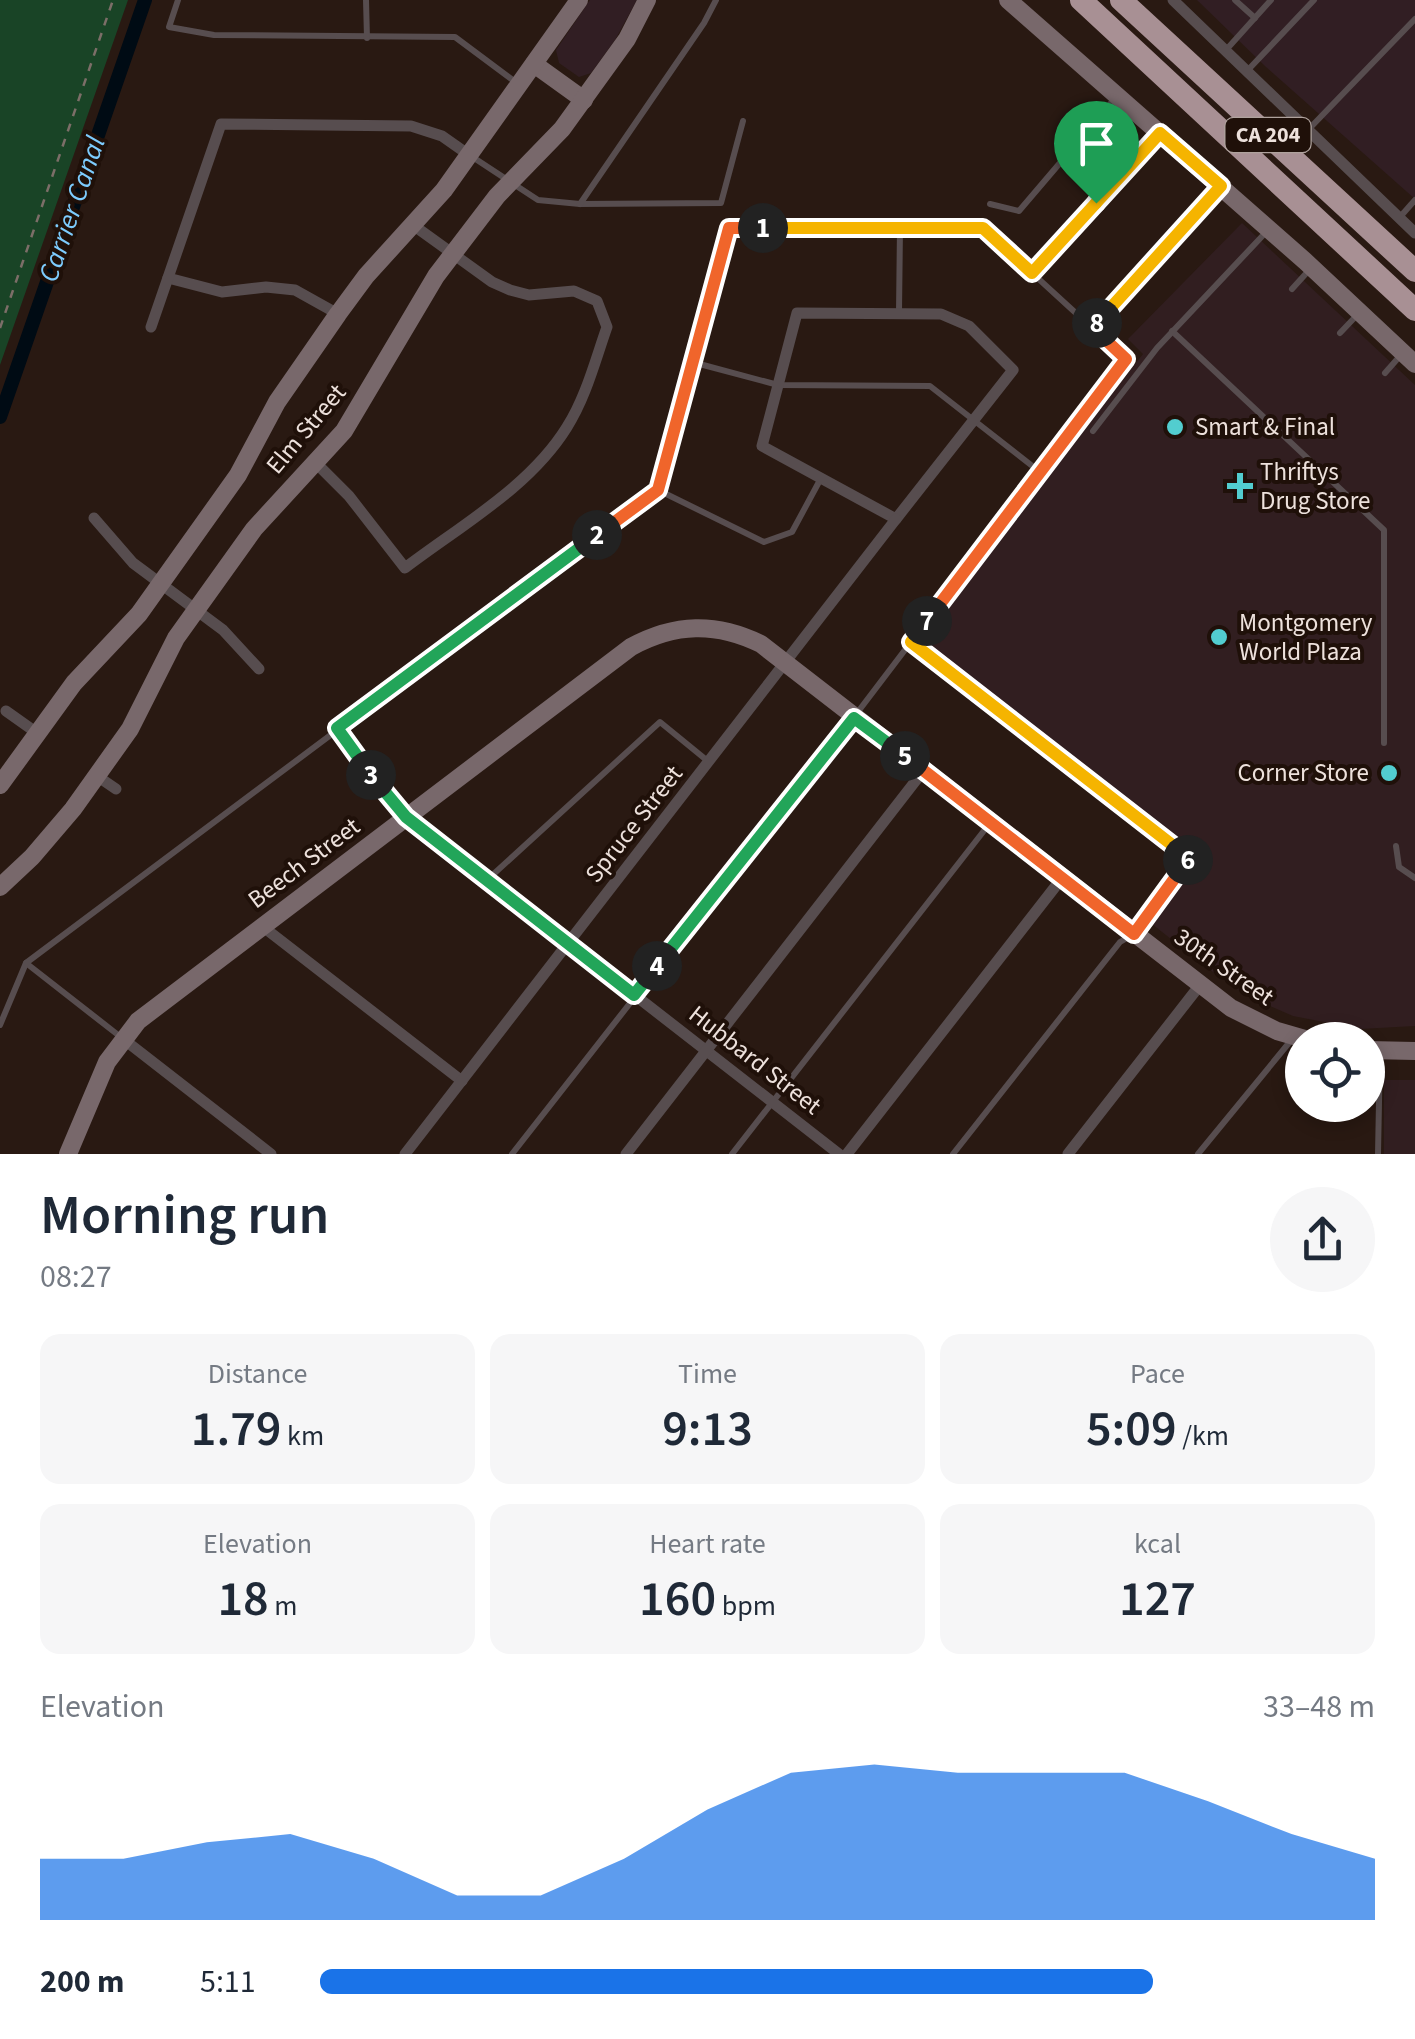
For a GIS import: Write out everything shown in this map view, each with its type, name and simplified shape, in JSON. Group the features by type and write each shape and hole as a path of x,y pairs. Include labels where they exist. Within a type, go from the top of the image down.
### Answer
{"highway":[{"name":"CA 204","path":"1081,0 1415,310"},
{"name":"CA 204","path":"1121,0 1415,271"}],"street":[{"name":"Elm Street","path":"0,785 74,683 122,634 160,584 238,475 284,390 338,314 469,154 579,0"},
{"name":"Elm Street","path":"0,887 55,832 97,776 130,728 160,664 196,609 254,529 360,408 412,312 452,254 584,100 627,39 647,0"},
{"path":"1008,0 1221,186 1409,359"},
{"path":"1173,0 1415,233"},
{"path":"534,64 584,100"},
{"path":"151,327 222,124 412,126 442,136 469,154"},
{"path":"315,462 349,496 405,568 533,469 580,404 607,327 597,301 574,291 530,295 510,290 492,282 413,225"},
{"path":"168,278 222,292 266,287 295,290 338,314"},
{"name":"Spruce Street","path":"405,1154 1013,370 969,326 942,314 797,313 762,446 896,519"},
{"path":"94,518 133,563 224,630 259,669"},
{"name":"Beech Street","path":"68,1154 107,1062 122,1038 150,1011 631,647 685,628 723,630 761,644 787,664"},
{"name":"30th Street","path":"787,664 1200,985 1254,1021 1285,1032"},
{"path":"6,711 37,733"},
{"path":"626,1154 924,770"},
{"path":"97,776 116,789"},
{"name":"Hubbard Street","path":"406,817 839,1154"},
{"path":"847,1154 1062,878"},
{"path":"262,926 462,1081"},
{"path":"1068,1154 1200,985"},
{"path":"122,1038 271,1154"},
{"path":"1385,1050 1415,1051"}],"lane":[{"path":"178,0 168,27 214,35 455,38 520,84"},
{"path":"366,0 367,38"},
{"path":"580,204 704,24 716,0"},
{"path":"1235,0 1255,18"},
{"path":"1225,51 1271,0"},
{"path":"1246,72 1314,0"},
{"path":"1307,130 1415,19"},
{"path":"990,204 1019,211 1118,95"},
{"path":"469,154 538,200 580,204 721,204 743,121"},
{"path":"1032,273 1160,133"},
{"path":"1093,328 1221,186"},
{"path":"1399,218 1415,200"},
{"path":"0,1024 26,964 658,490 729,228 983,228 1126,359 854,718 512,1154"},
{"path":"899,314 900,228"},
{"path":"1092,431 1172,331 1268,229"},
{"path":"1292,289 1312,268"},
{"path":"1340,333 1360,312"},
{"path":"1172,331 1384,530 1384,743"},
{"path":"1384,374 1409,359"},
{"path":"692,362 778,384 930,386 1040,472"},
{"path":"658,490 764,542 792,532 821,478"},
{"path":"911,642 1189,858 1134,934 1120,942 954,1154"},
{"path":"487,880 660,722 710,763"},
{"path":"337,728 406,817"},
{"path":"732,1154 991,822"},
{"path":"1396,846 1399,867 1415,878"},
{"path":"26,964 122,1038"},
{"path":"1198,1154 1285,1056"},
{"path":"1377,1122 1378,1154"}],"path":[{"path":"0,328 112,0"}],"shaded area":[{"path":"590,0 637,0 591,73 579,77 559,63 556,50"},
{"path":"1197,0 1415,0 1415,199 1266,67"},
{"path":"1242,223 1415,385 1415,1026 1385,1028 1385,1022 1324,1022 1293,1016 1245,995 1209,969 1152,924 1203,858 923,643 922,635 1143,354 1128,339"},
{"path":"1385,1080 1415,1080 1415,1154 1384,1154"}],"green space":[{"path":"0,0 128,0 0,365"}],"waterway":[{"name":"Carrier Canal","path":"0,417 145,0"}],"place":[{"name":"Smart & Final","path":"1175,427"},
{"name":"Thriftys Drug Store","path":"1240,486"},
{"name":"Montgomery World Plaza","path":"1219,637"},
{"name":"Corner Store","path":"1389,773"}],"route":[{"path":"1160,133 1221,186 1093,328 1126,359 911,642 1189,858 1134,934 854,718 634,995 392,804 337,728 658,490 729,228 983,228 1032,273 1096,203 1160,133"}]}
